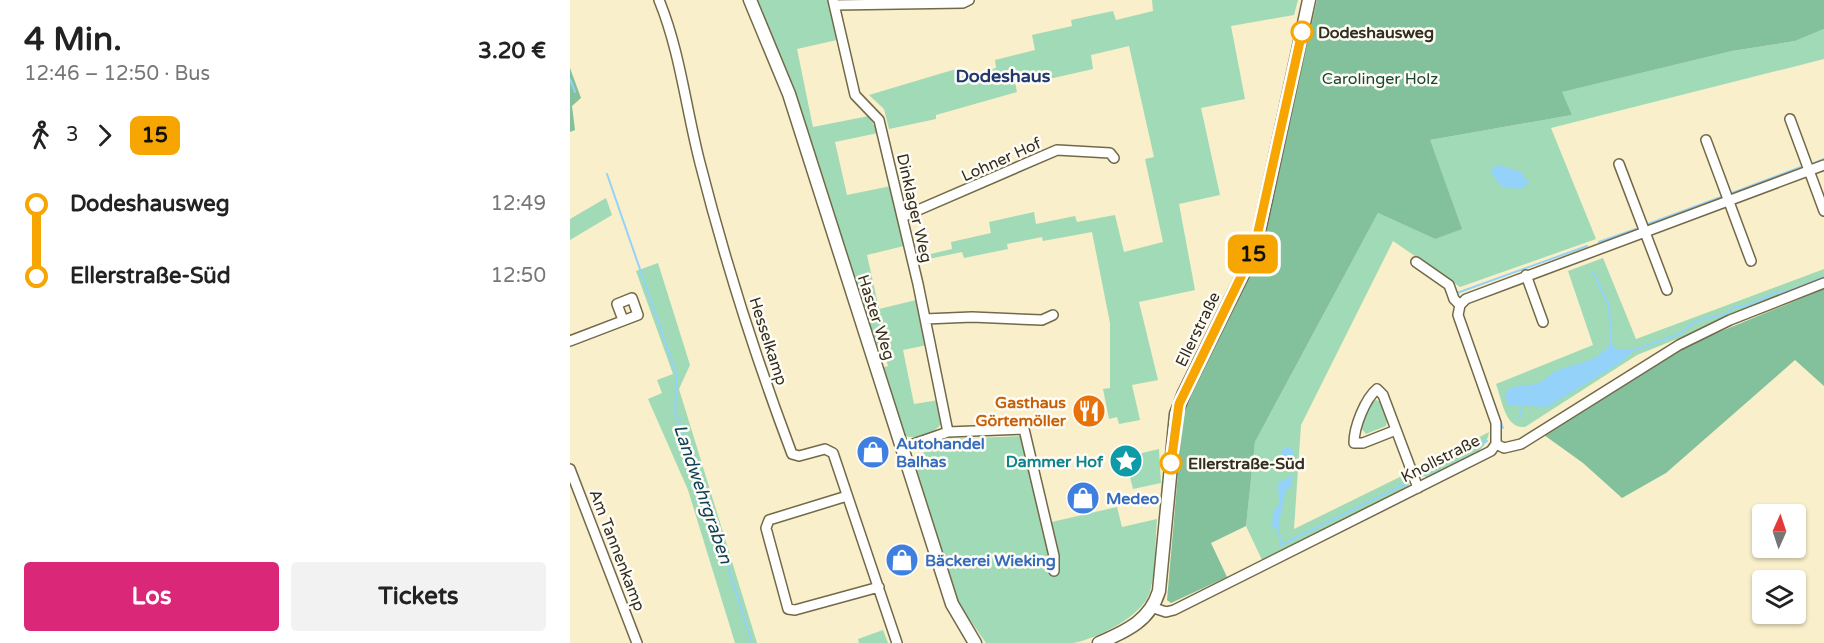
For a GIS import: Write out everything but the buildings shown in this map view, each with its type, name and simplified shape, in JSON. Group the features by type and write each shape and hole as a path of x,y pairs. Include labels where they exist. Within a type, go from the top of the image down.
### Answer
{"street":[{"name":"Hesselkamp","path":"659,0 669,23 688,113 718,229 778,418 792,454 799,456 825,449 833,453 897,643"},
{"name":"Haster Weg","path":"750,0 789,94 952,604 975,643"},
{"path":"834,2 963,3 969,0"},
{"name":"Ellerstraße","path":"1154,608 1160,591 1176,414 1254,250 1309,0"},
{"name":"Dinklager Weg","path":"834,2 855,94 879,120 948,432"},
{"path":"1790,118 1824,211"},
{"path":"1706,140 1751,261"},
{"name":"Lohner Hof","path":"902,217 1057,150 1110,153 1114,158"},
{"path":"1620,164 1666,290"},
{"path":"1496,444 1496,423 1462,331 1458,315 1460,305 1472,296 1526,275 1824,165"},
{"path":"1416,262 1449,285 1454,299 1460,305"},
{"path":"1526,275 1544,322"},
{"name":"Knollstraße","path":"1154,608 1166,612 1174,610 1484,457 1496,444 1504,448 1521,444 1679,345 1730,320 1824,283"},
{"path":"925,320 972,317 1042,320 1053,315"},
{"path":"570,342 623,320"},
{"path":"1396,430 1363,443 1354,443 1354,435 1370,394 1377,388 1383,395 1418,488"},
{"path":"902,448 948,432 1024,429 1054,556 1054,571"},
{"name":"Am Tannenkamp","path":"570,469 638,643"},
{"path":"847,496 769,520 766,528 788,609 807,607 879,587"},
{"path":"1099,643 1143,620 1154,608"}],"green space":[{"path":"755,0 828,0 837,40 797,49 813,127 869,116 878,133 835,142 847,195 891,186 904,246 867,255 879,309 916,300 927,345 903,350 914,404 939,400 943,421 940,426 926,435 909,437 903,435 881,368 888,366 882,346 875,348 793,93"},
{"path":"1152,0 1298,0 1294,15 1231,26 1245,99 1201,108 1220,195 1179,204 1195,290 1139,302 1158,380 1132,385 1140,420 1119,424 1117,417 1109,419 1103,389 1110,388 1110,323 1092,232 1043,241 1042,237 1007,244 1008,249 964,258 962,252 919,261 918,257 952,249 951,242 991,233 989,222 1034,212 1036,224 1075,216 1077,222 1115,215 1124,252 1163,242 1145,159 1154,157 1129,46 1091,55 1093,69 1049,79 1046,70 1014,78 1017,92 936,115 936,119 889,129 884,109 869,95 956,69 959,77 996,68 995,60 1035,50 1032,35 1072,26 1071,20 1113,11 1116,20 1153,11"},
{"name":"Carolinger Holz","path":"1317,0 1824,0 1824,29 1795,41 1732,51 1562,92 1572,115 1430,140 1462,229 1435,239 1378,213 1255,442 1246,526 1211,543 1227,577 1171,603 1167,600 1183,416 1189,398 1262,243"},
{"path":"1824,29 1824,59 1551,128 1596,239 1460,287 1393,241 1301,425 1294,529 1408,473 1410,480 1408,488 1262,560 1246,526 1255,442 1378,213 1435,239 1430,140 1572,115 1561,92 1732,51 1795,41"},
{"path":"570,68 581,98 572,106 575,130 570,132"},
{"path":"606,198 612,215 570,240 570,219"},
{"path":"1603,258 1636,339 1824,269 1824,280 1637,355 1525,427 1518,426 1505,412 1496,384 1593,345 1568,271"},
{"path":"658,263 690,365 679,389 757,643 735,643 688,490 648,399 662,393 657,380 673,374 636,271"},
{"path":"1824,289 1824,386 1795,360 1666,473 1622,498 1583,463 1544,435 1678,349"},
{"path":"1376,400 1381,402 1387,420 1386,426 1366,434 1361,428 1371,403"},
{"path":"1489,432 1481,449 1465,461 1428,478 1418,469"},
{"path":"1023,436 1043,524 1117,507 1122,527 1157,519 1153,574 1146,601 1129,618 1118,625 1083,641 986,643 957,601 911,460 947,439"},
{"path":"1159,449 1161,483 1133,489 1125,457"},
{"path":"883,630 888,643 859,643 858,639"}],"water":[{"path":"1499,165 1521,172 1529,183 1521,189 1502,187 1491,173 1493,167"},
{"path":"1611,343 1617,349 1634,350 1620,363 1547,407 1508,405 1505,396 1507,390 1543,381 1554,372 1591,359"},
{"path":"1292,448 1295,463 1293,465 1281,455 1282,450"},
{"path":"1293,477 1291,487 1286,490 1278,527 1272,529 1273,512 1279,504 1278,483"}],"waterway":[{"name":"Landwehrgraben","path":"570,79 575,92"},
{"path":"1814,163 1824,159"},
{"path":"1732,193 1801,167"},
{"name":"Landwehrgraben","path":"607,174 677,376 675,412 701,481 752,643"},
{"path":"1648,224 1721,197"},
{"path":"1599,242 1636,229"},
{"path":"1457,293 1587,246"},
{"path":"1593,272 1609,306 1611,343"},
{"path":"1634,350 1680,334 1696,321 1727,314 1735,307 1746,306 1777,292 1789,291 1824,277"},
{"path":"1489,389 1503,428"},
{"path":"1519,418 1523,405"},
{"path":"1422,476 1487,441"},
{"path":"1278,527 1281,545 1407,483"}],"bus line":[{"name":"15","path":"1171,463 1174,425 1179,404 1254,250 1258,237 1302,32"}],"place":[{"name":"Dodeshausweg","path":"1302,32"},
{"name":"Gasthaus Görtemöller","path":"1089,411"},
{"name":"Autohandel Balhas","path":"873,452"},
{"name":"Dammer Hof","path":"1126,461"},
{"name":"Ellerstraße-Süd","path":"1171,463"},
{"name":"Medeo","path":"1083,498"},
{"name":"Bäckerei Wieking","path":"902,560"}],"district":[{"name":"Dodeshaus","path":"1003,76"}]}
